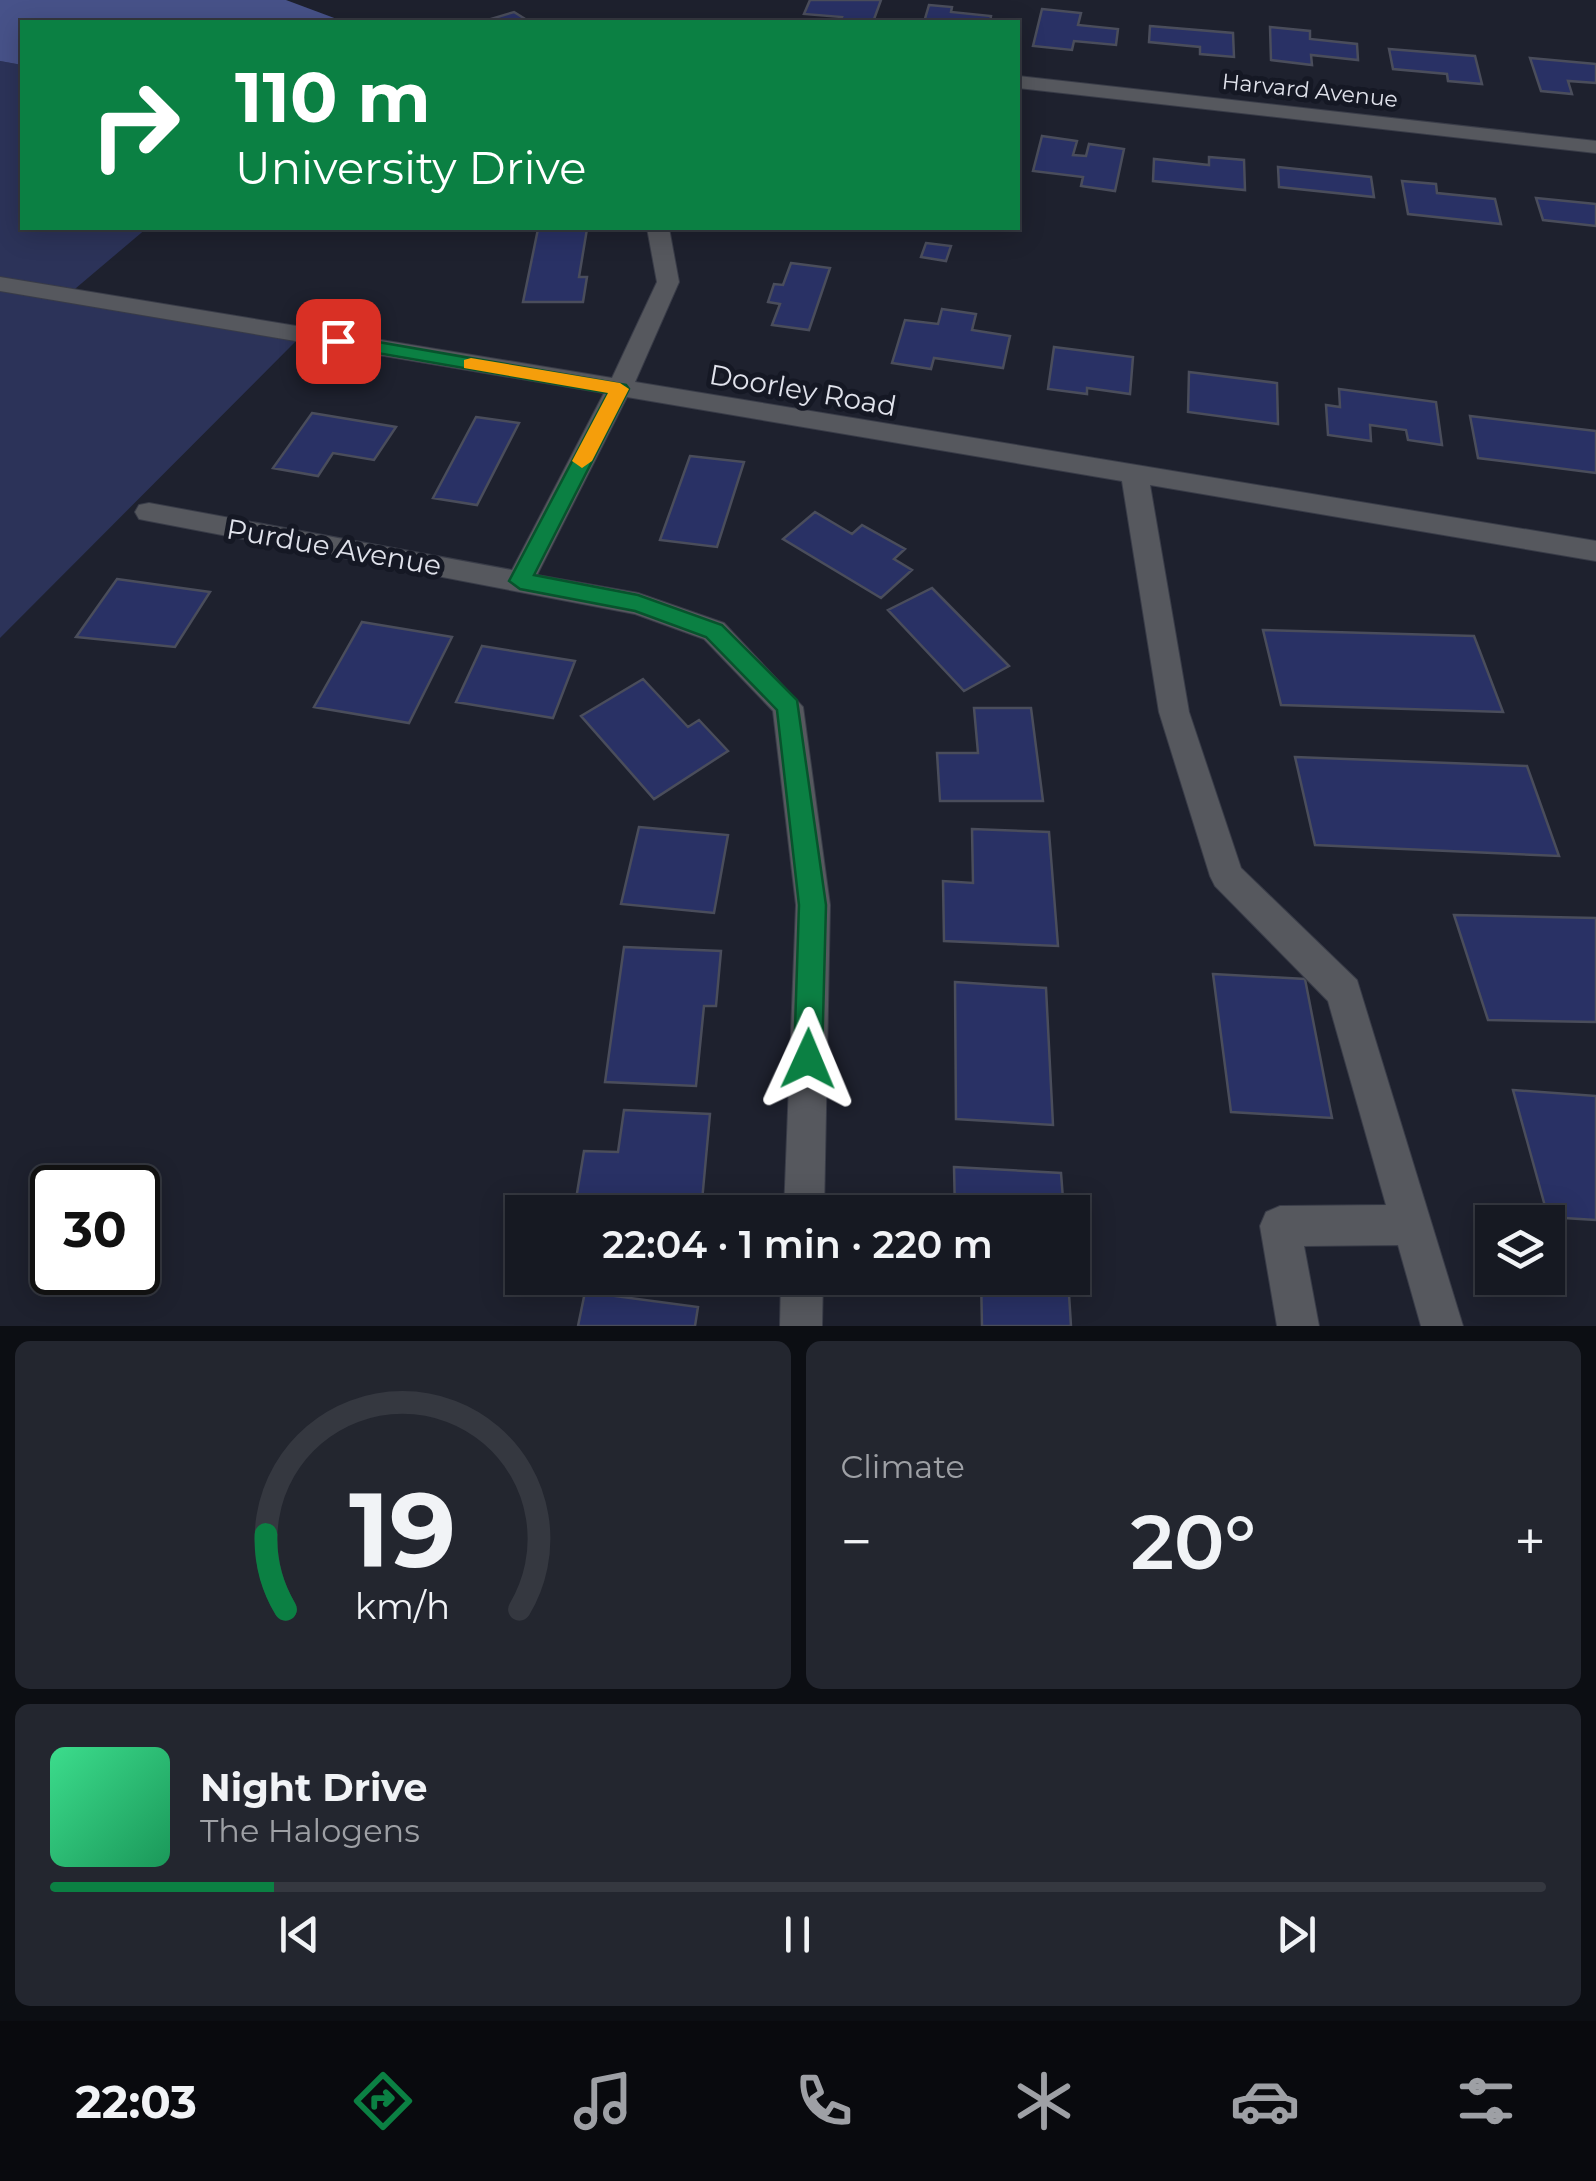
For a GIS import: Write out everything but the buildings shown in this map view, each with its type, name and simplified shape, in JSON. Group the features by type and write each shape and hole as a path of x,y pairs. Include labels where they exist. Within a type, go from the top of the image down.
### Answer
{"street":[{"name":"Harvard Avenue","path":"1020,82 1596,147"},
{"path":"520,581 620,389 668,282 658,230"},
{"name":"Doorley Road","path":"0,284 1596,552"},
{"path":"1134,476 1174,712 1227,876 1344,992 1442,1326"},
{"name":"Purdue Avenue","path":"149,512 638,604 714,631 788,707 812,905 804,1195"},
{"path":"1298,1326 1280,1226 1413,1225"},
{"path":"800,1326 801,1295"}],"shaded area":[{"path":"0,0 286,0 340,20 20,20 20,65 0,61"},
{"path":"0,61 20,65 20,230 145,230 69,294 302,335 0,638"}],"slow traffic":[{"path":"471,364 620,389 582,461"}],"route":[{"path":"338,341 620,389 520,581 638,604 714,631 788,707 812,905 808,1059"}]}
